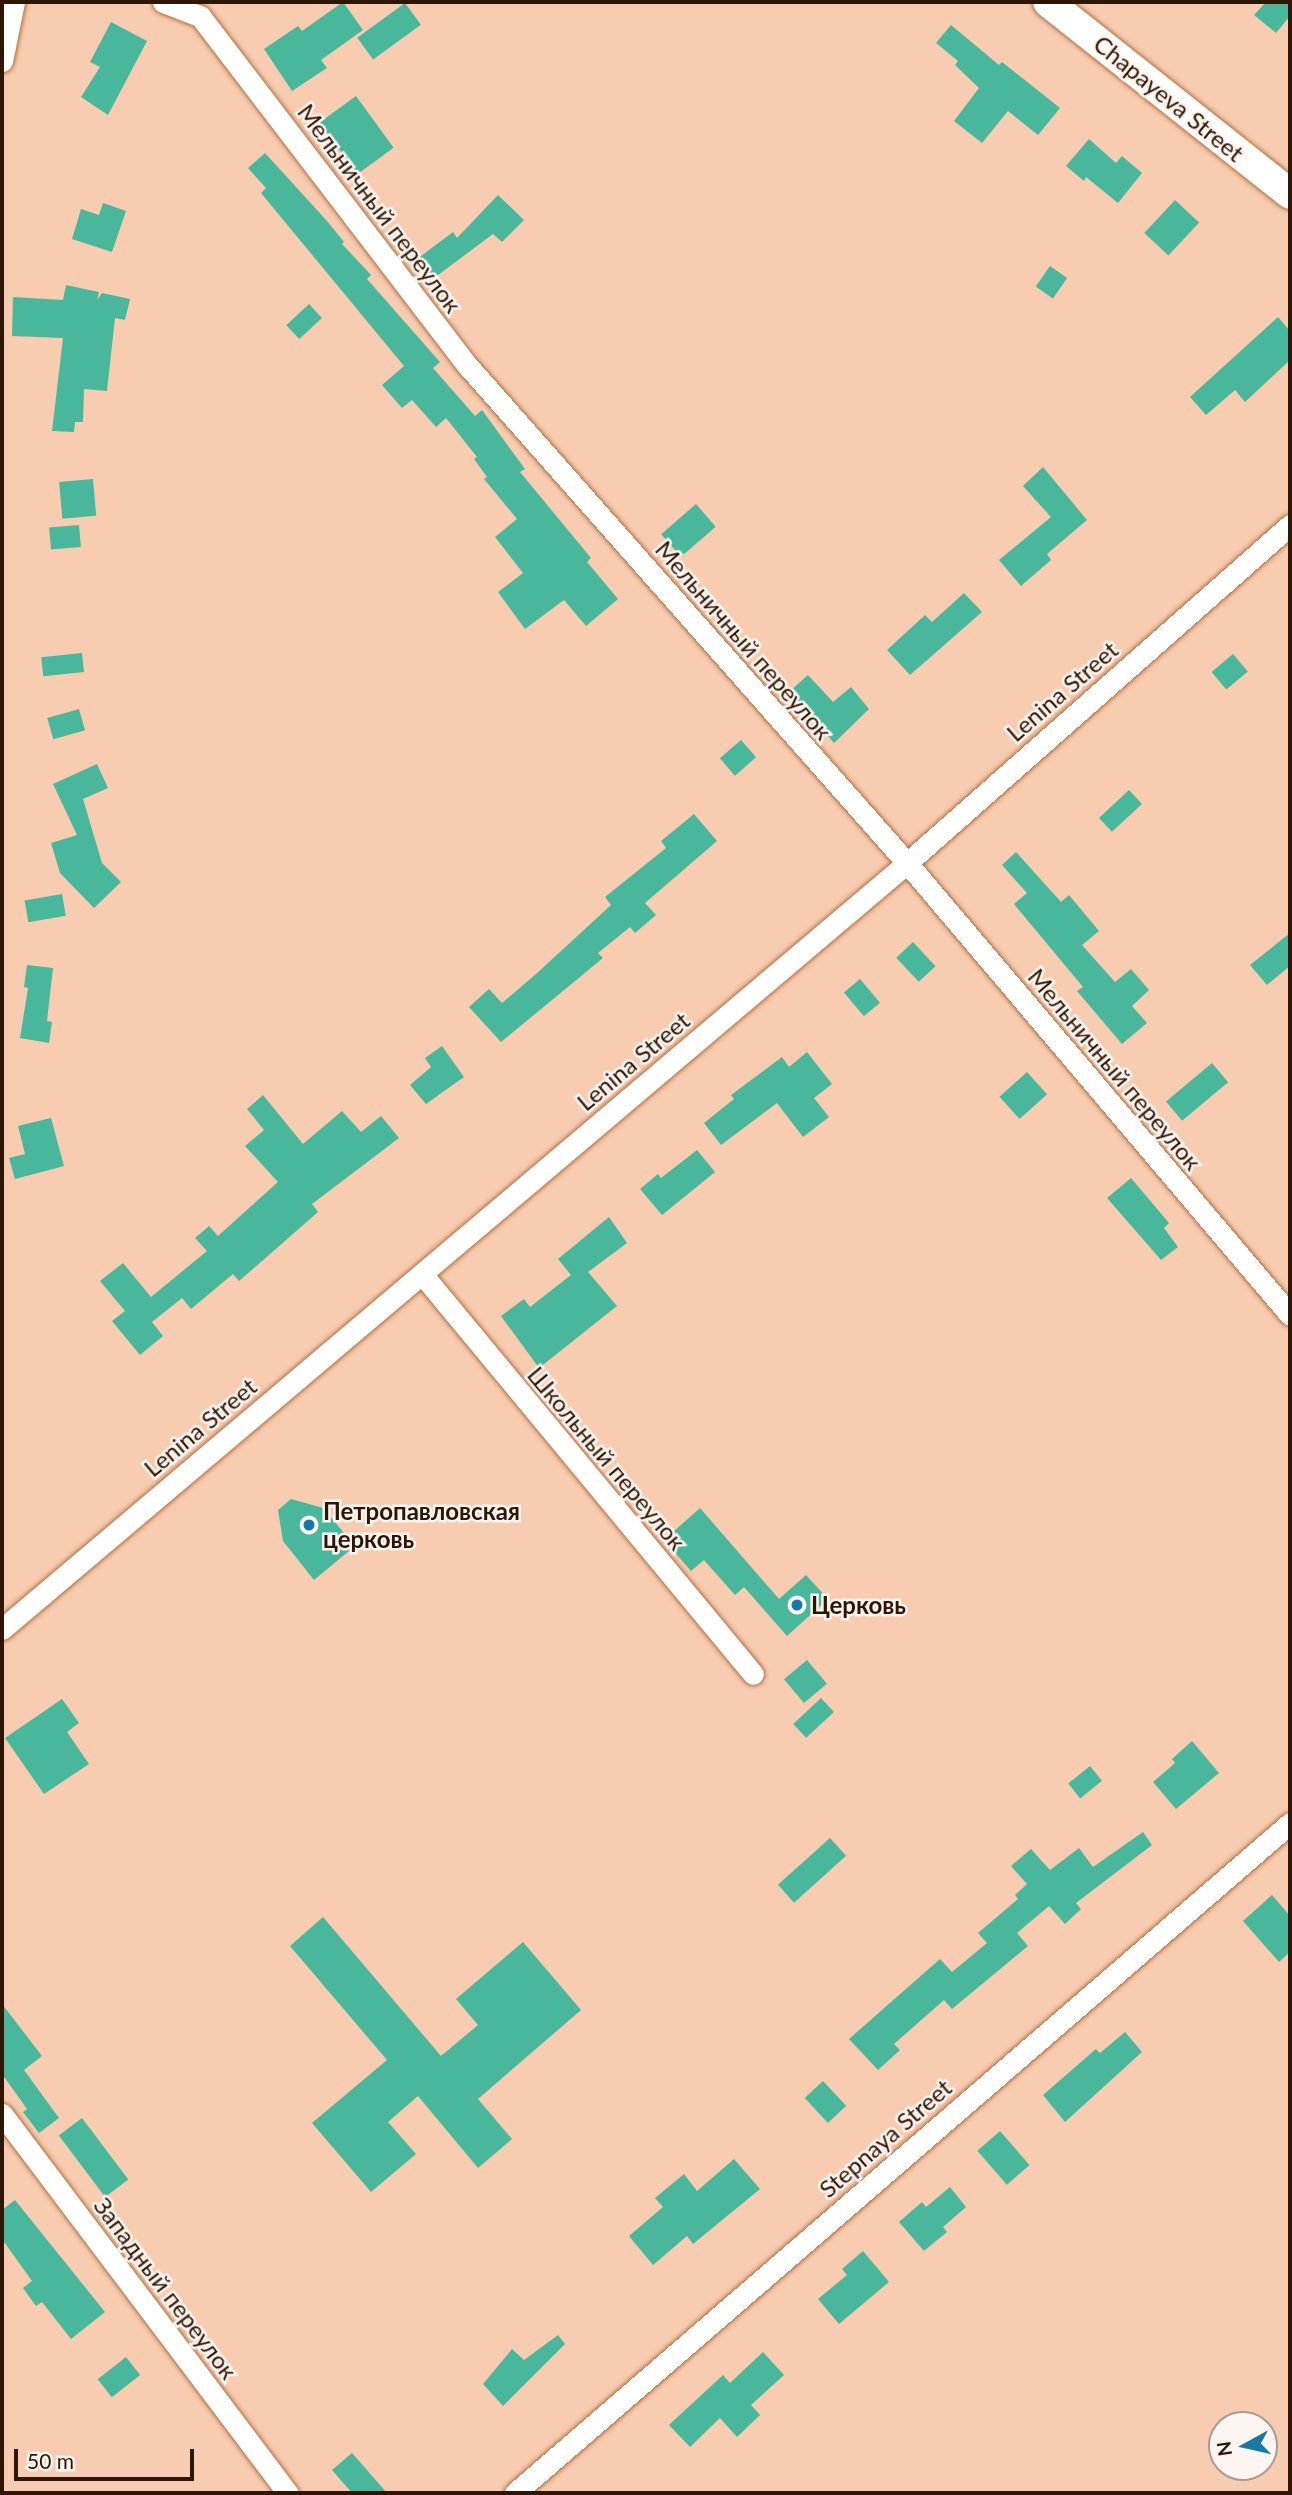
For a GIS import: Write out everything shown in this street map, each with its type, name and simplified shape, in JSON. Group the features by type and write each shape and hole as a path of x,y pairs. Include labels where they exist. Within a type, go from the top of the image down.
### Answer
{"main road":[{"name":"Chapayeva Street","path":"1048,2 1290,194"}],"street":[{"path":"2,61 14,2"},
{"name":"Мельничный переулок","path":"163,2 200,16 467,365 906,863 1290,1315"},
{"name":"Lenina Street","path":"2,1629 906,863 1290,525"},
{"name":"Школьный переулок","path":"422,1274 753,1674"},
{"name":"Stepnaya Street","path":"515,2493 1290,1823"},
{"name":"Западный переулок","path":"2,2114 288,2493"}],"building":[{"path":"343,2 363,30 321,60 327,68 292,91 264,49 298,26 302,31"},
{"path":"1266,2 1290,2 1290,16 1276,33 1254,15"},
{"path":"405,3 421,25 373,60 357,38"},
{"path":"111,22 147,41 108,115 81,97 100,67 90,62"},
{"path":"951,25 999,65 1002,62 1060,108 1038,135 1008,111 982,143 954,121 979,88 955,65 958,61 936,43"},
{"path":"356,96 394,148 357,174 320,122"},
{"path":"1089,139 1116,163 1122,156 1142,173 1118,203 1086,177 1084,181 1066,166"},
{"path":"265,153 327,221 344,242 342,244 371,275 367,279 440,362 433,368 475,416 482,410 525,469 520,472 591,558 587,562 618,599 586,626 564,600 525,629 498,592 523,573 495,537 517,519 484,479 487,477 474,459 477,457 446,418 436,427 412,400 402,408 382,385 404,366 261,193 266,188 248,168"},
{"path":"498,195 524,220 502,242 493,234 430,281 417,259 453,232 457,238"},
{"path":"1175,200 1199,223 1168,255 1144,233"},
{"path":"103,203 126,211 112,252 72,239 81,209 99,215"},
{"path":"1050,266 1067,278 1053,299 1036,286"},
{"path":"66,285 99,292 97,300 102,293 130,299 125,320 115,318 107,391 84,389 83,422 75,422 74,432 52,431 63,338 12,336 13,297 63,300"},
{"path":"309,304 322,318 299,339 286,325"},
{"path":"1278,317 1290,331 1290,360 1245,402 1235,390 1206,415 1190,397"},
{"path":"1043,467 1087,520 1047,554 1051,560 1021,586 999,560 1051,517 1023,486"},
{"path":"93,479 96,516 62,519 59,482"},
{"path":"696,504 716,527 681,557 661,534"},
{"path":"79,525 81,547 51,550 49,528"},
{"path":"964,593 982,612 910,675 887,650 925,615 932,622"},
{"path":"82,653 84,672 43,676 41,657"},
{"path":"1233,654 1248,672 1226,690 1212,672"},
{"path":"808,675 833,702 851,687 869,709 834,743 790,691"},
{"path":"79,709 85,730 53,739 47,718"},
{"path":"741,740 756,757 735,776 720,758"},
{"path":"97,764 108,788 83,799 102,863 121,882 94,908 60,873 51,843 77,835 53,784"},
{"path":"1129,790 1142,804 1112,832 1099,818"},
{"path":"694,814 717,841 645,903 656,915 635,933 630,927 598,953 603,958 501,1042 469,1007 489,989 502,1003 536,974 611,905 605,897 666,848 661,841"},
{"path":"1016,852 1061,902 1069,895 1099,931 1082,945 1115,982 1131,969 1149,990 1132,1006 1147,1023 1122,1044 1077,991 1083,987 1014,904 1027,893 1002,865"},
{"path":"62,894 66,916 28,922 25,901"},
{"path":"1290,933 1290,966 1267,985 1250,965"},
{"path":"913,942 936,966 919,982 896,958"},
{"path":"27,965 53,968 47,1021 52,1022 49,1043 20,1038 28,988 24,987"},
{"path":"860,979 880,1003 864,1016 844,992"},
{"path":"442,1046 464,1077 426,1104 410,1085 431,1067 425,1058"},
{"path":"807,1052 832,1084 814,1098 829,1117 803,1137 777,1103 721,1145 704,1123 734,1099 731,1095 782,1057 789,1067"},
{"path":"1212,1063 1228,1082 1182,1121 1166,1102"},
{"path":"1027,1072 1047,1094 1020,1119 1000,1097"},
{"path":"263,1095 303,1144 342,1111 361,1132 381,1116 399,1138 312,1204 318,1212 239,1281 233,1274 191,1309 182,1298 152,1322 163,1336 140,1355 112,1321 125,1311 100,1281 123,1263 151,1297 207,1251 195,1238 209,1226 218,1236 278,1182 245,1146 264,1130 247,1109"},
{"path":"51,1118 64,1166 15,1179 9,1158 25,1154 18,1126"},
{"path":"697,1150 715,1172 662,1215 640,1189 658,1174 661,1178"},
{"path":"1131,1178 1169,1223 1164,1228 1178,1247 1161,1260 1107,1198"},
{"path":"609,1217 627,1243 588,1272 617,1306 539,1368 501,1316 524,1299 530,1307 571,1275 558,1259"},
{"name":"Петропавловская церковь","path":"291,1499 323,1508 355,1546 314,1580 283,1541 278,1510"},
{"path":"700,1508 779,1599 806,1575 828,1599 787,1636 744,1587 735,1595 704,1560 691,1571 664,1540"},
{"path":"807,1660 827,1684 804,1703 784,1679"},
{"path":"821,1698 834,1712 806,1738 793,1724"},
{"path":"62,1699 79,1723 67,1732 89,1764 44,1794 5,1738"},
{"path":"1192,1741 1219,1773 1176,1809 1153,1782 1175,1763 1172,1759"},
{"path":"1090,1766 1102,1781 1080,1798 1068,1784"},
{"path":"1143,1832 1152,1845 1076,1903 1081,1909 1065,1924 1049,1906 1017,1933 1028,1946 952,2009 944,2000 894,2044 900,2050 878,2070 849,2039 940,1959 952,1972 987,1943 978,1933 1018,1899 1015,1895 1027,1884 1011,1866 1031,1849 1050,1870 1079,1848 1093,1867"},
{"path":"830,1838 846,1856 794,1903 778,1885"},
{"path":"1272,1895 1290,1916 1290,1952 1279,1962 1243,1921"},
{"path":"323,1917 441,2056 478,2025 456,1999 523,1942 581,2010 478,2099 512,2139 478,2168 418,2096 388,2122 416,2154 371,2192 312,2123 387,2060 290,1946"},
{"path":"2,2004 42,2056 24,2070 59,2118 39,2133 23,2112 27,2109 2,2074"},
{"path":"1125,2032 1142,2052 1065,2122 1043,2095 1096,2049 1100,2053"},
{"path":"823,2081 846,2106 828,2123 805,2098"},
{"path":"82,2118 128,2179 105,2197 59,2135"},
{"path":"1000,2131 1030,2165 1007,2185 977,2151"},
{"path":"734,2159 760,2189 693,2244 687,2236 653,2265 629,2236 663,2207 655,2198 684,2174 697,2191"},
{"path":"950,2187 966,2207 943,2227 947,2232 924,2251 899,2222 922,2202 926,2207"},
{"path":"15,2200 105,2312 71,2339 42,2302 36,2306 23,2288 32,2281 2,2239 2,2210"},
{"path":"863,2251 889,2282 839,2324 818,2299 847,2275 842,2269"},
{"path":"558,2335 565,2344 503,2406 483,2384 512,2349 524,2360"},
{"path":"763,2352 784,2375 751,2405 760,2415 737,2437 720,2418 690,2447 669,2425 723,2375 730,2383"},
{"path":"126,2357 140,2375 112,2397 98,2379"},
{"path":"352,2453 387,2493 352,2493 332,2470"}],"place":[{"name":"Петропавловская церковь","path":"309,1525"},
{"name":"Церковь","path":"797,1605"}]}
